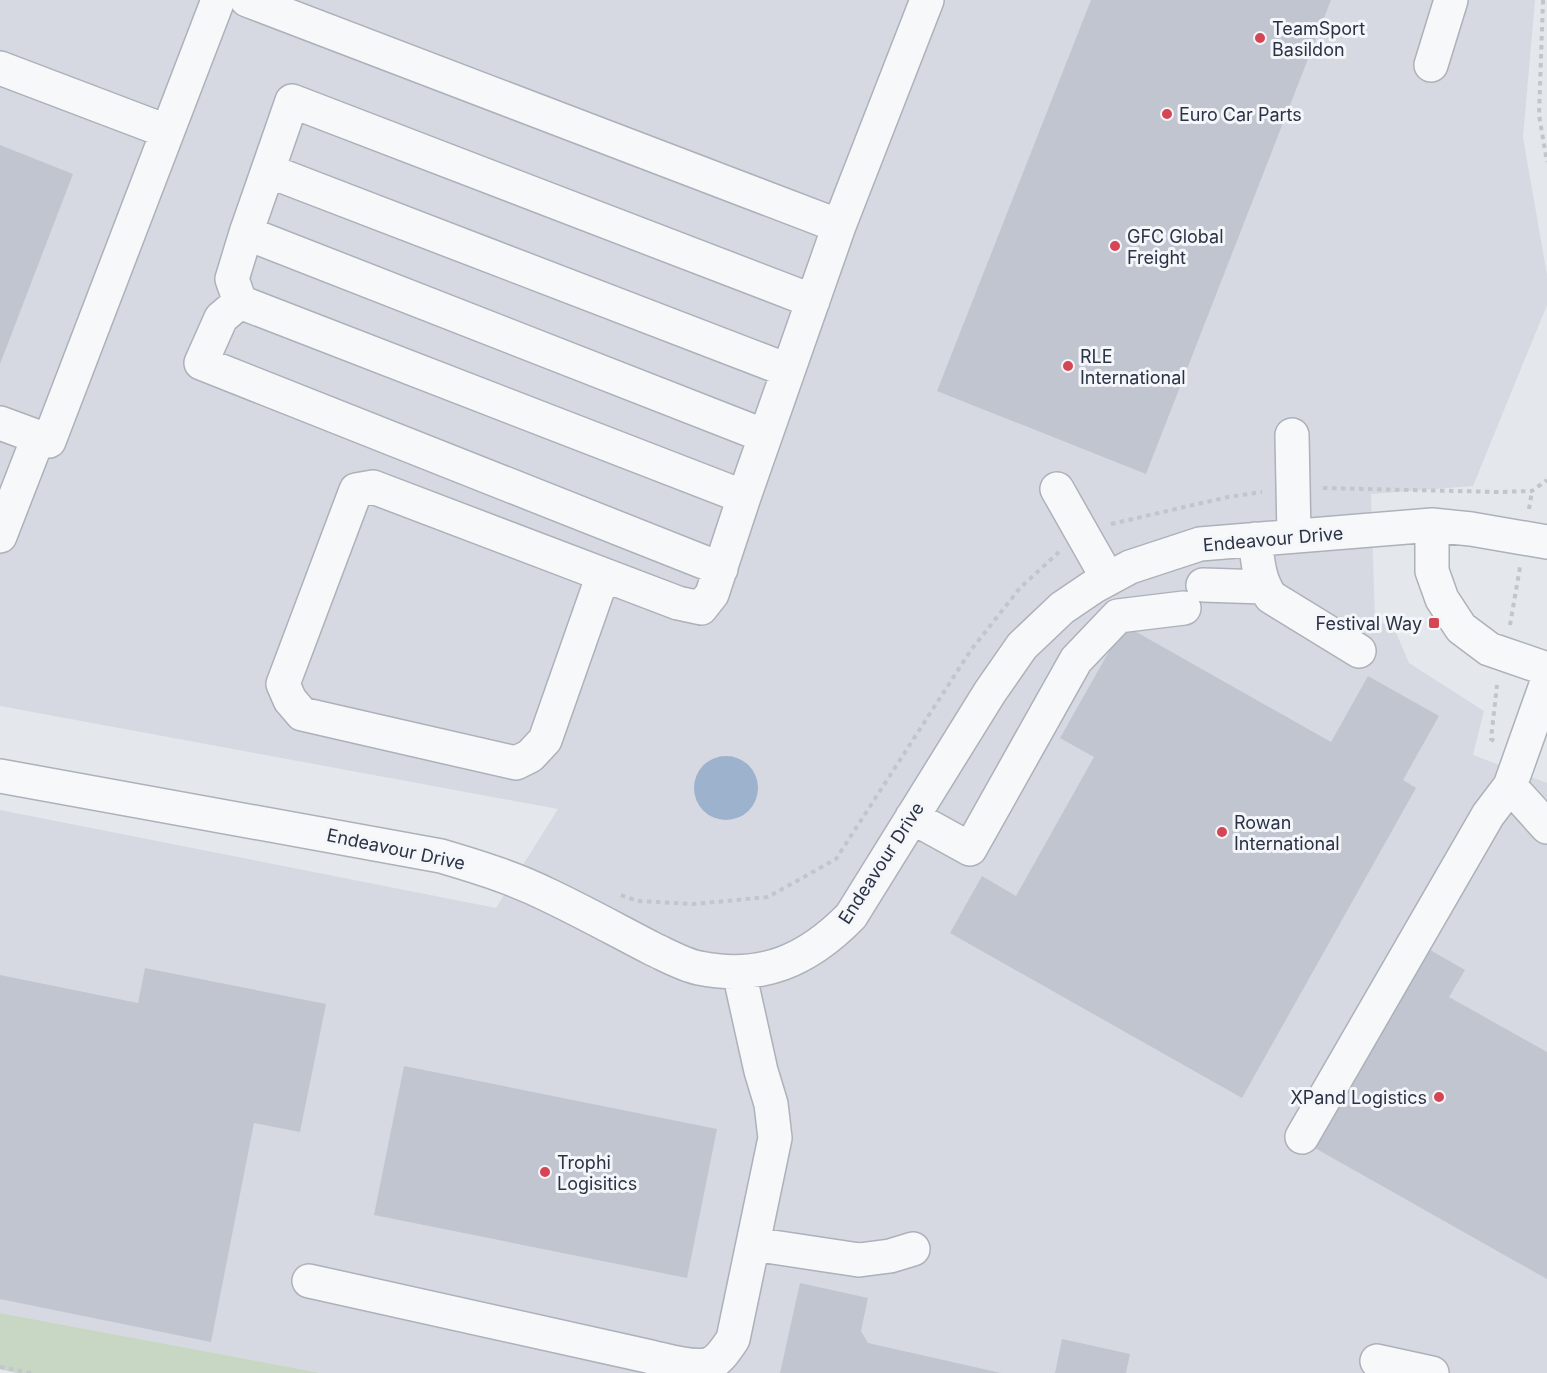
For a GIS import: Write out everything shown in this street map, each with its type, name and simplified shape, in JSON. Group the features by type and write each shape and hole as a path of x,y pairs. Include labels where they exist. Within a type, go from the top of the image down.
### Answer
{"street":[{"path":"603,575 545,740 530,756 516,763 302,714 290,700 283,684 356,490 373,487 678,603 701,608 712,594 839,226 927,0"},
{"path":"1431,65 1451,0"},
{"path":"0,423 49,441 166,131 221,1 839,226"},
{"path":"0,68 166,131"},
{"path":"744,497 240,302 232,279 292,101 813,301"},
{"path":"269,171 788,370"},
{"path":"246,233 765,436"},
{"path":"240,302 221,318 201,363 721,569"},
{"path":"1292,435 1294,536"},
{"path":"0,536 38,438"},
{"path":"421,506 439,459"},
{"path":"1057,489 1108,579"},
{"path":"1432,525 1432,571 1442,599 1461,627 1489,649 1547,669"},
{"name":"Endeavour Drive","path":"0,776 441,856 502,875 545,893 668,956 698,968 739,972 760,970 804,956 831,937 851,916 990,692 1022,646 1062,608 1130,567 1200,544 1432,525 1547,542"},
{"path":"1255,539 1259,573 1271,597 1359,651"},
{"path":"912,817 969,849 1076,660 1118,616 1194,596 1264,587"},
{"path":"1302,1137 1488,815 1510,786 1538,740 1547,682"},
{"path":"1510,786 1547,827"},
{"path":"309,1281 692,1364 707,1365 723,1354 734,1339 775,1138 771,1104 761,1071 739,972"},
{"path":"753,1244 859,1260 891,1256 913,1249"},
{"path":"1377,1361 1432,1373"}],"path":[{"path":"1543,0 1539,115 1547,162"},
{"path":"0,1367 31,1373"}],"shaded area":[{"path":"0,0 1535,0 1523,137 1547,275 1547,305 1473,486 1371,494 1375,619 1395,630 1409,663 1484,711 1473,755 1547,783 1547,1373 321,1373 0,1313 0,810 496,908 558,809 0,706"}],"green space":[{"path":"0,1313 321,1373 16,1373 0,1369"}],"water":[{"path":"726,756 738,758 749,765 756,776 758,788 756,800 749,811 738,818 726,820 714,818 703,811 696,800 694,788 696,776 703,765 714,758"}],"building":[{"path":"1091,0 1331,0 1146,474 937,391"},
{"path":"0,145 73,174 0,364"},
{"name":"Rowan International","path":"1124,625 1331,742 1368,676 1439,716 1403,780 1416,788 1242,1098 950,933 982,876 1016,896 1094,757 1060,738"},
{"name":"XPand Logistics","path":"1418,943 1465,970 1449,997 1547,1052 1547,1279 1306,1143"},
{"path":"145,968 326,1004 300,1132 254,1123 211,1342 0,1299 0,975 138,1003"},
{"name":"Trophi Logisitics","path":"404,1066 717,1129 687,1278 374,1215"},
{"path":"800,1283 868,1298 861,1331 868,1343 1001,1373 780,1373"},
{"path":"1062,1339 1130,1354 1126,1373 1055,1373"}],"place":[{"name":"TeamSport Basildon","path":"1260,38"},
{"name":"Euro Car Parts","path":"1167,114"},
{"name":"GFC Global Freight","path":"1115,246"},
{"name":"RLE International","path":"1068,366"},
{"name":"Festival Way","path":"1434,623"},
{"name":"Rowan International","path":"1222,832"},
{"name":"XPand Logistics","path":"1439,1097"},
{"name":"Trophi Logisitics","path":"545,1172"}]}
